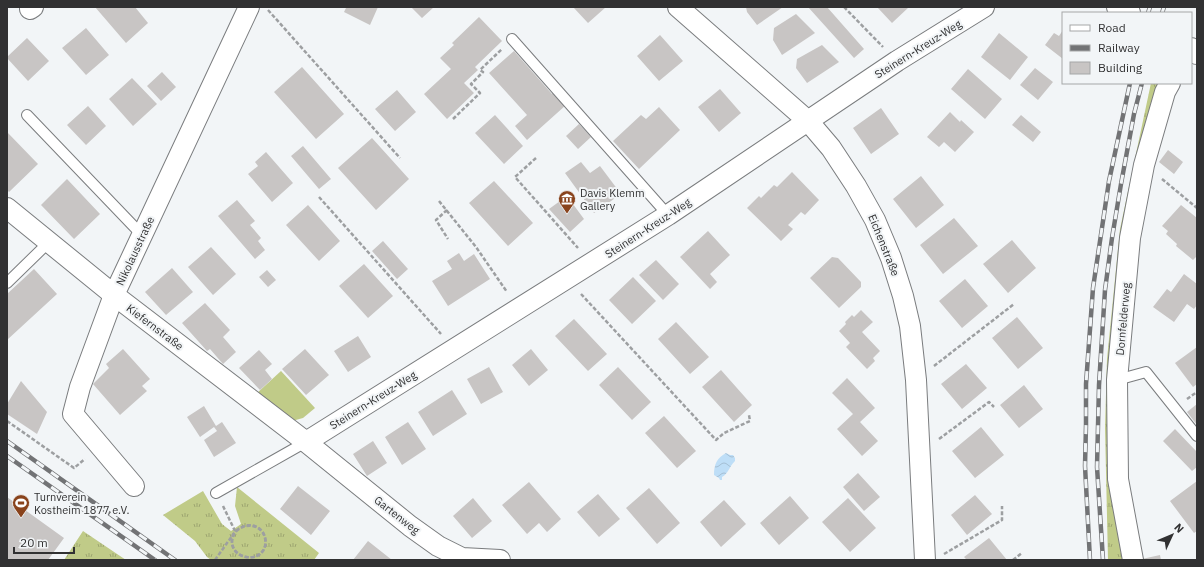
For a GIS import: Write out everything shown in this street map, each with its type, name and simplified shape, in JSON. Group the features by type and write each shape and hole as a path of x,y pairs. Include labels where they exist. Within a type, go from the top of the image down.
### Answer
{"main road":[{"path":"1118,7 1127,12"}],"street":[{"name":"Nikolausstraße","path":"134,486 73,414 80,387 114,295 249,7"},
{"name":"Eichenstraße","path":"678,7 808,121 830,148 856,186 875,220 891,258 903,296 910,326 916,380 919,454 932,558"},
{"name":"Steinern-Kreuz-Weg","path":"306,442 668,215 897,61 984,7"},
{"name":"Dornfelderweg","path":"1133,560 1118,479 1117,380 1130,238 1144,164 1165,92 1169,84"},
{"name":"Kiefernstraße","path":"7,208 114,295 306,442"},
{"name":"Gartenweg","path":"306,442 410,526 438,546 462,558 500,560"}],"lane":[{"path":"512,39 668,215"},
{"path":"27,115 142,235"},
{"path":"7,283 49,242"},
{"path":"1117,380 1146,372 1197,436"},
{"path":"216,493 306,442"}],"path":[{"path":"265,7 400,158"},
{"path":"844,7 897,61"},
{"path":"453,119 480,93 471,84 483,72 480,70 512,39"},
{"path":"536,158 515,177 591,264"},
{"path":"1144,164 1197,208"},
{"path":"319,197 455,349"},
{"path":"439,201 476,247 519,308"},
{"path":"447,210 436,220 448,239"},
{"path":"567,279 716,440 724,433 750,420 749,415"},
{"path":"916,380 1014,304"},
{"path":"919,454 989,402 994,406"},
{"path":"7,421 74,468 100,446"},
{"path":"215,560 238,528 247,525 255,526 259,528 264,534 265,539 264,547 260,554 253,558 248,559 240,557 237,554 232,547 232,543 233,534 238,528 242,526 250,525 254,526 261,531 265,538 265,543 263,551 260,554 257,556 249,559 245,558 237,554 232,543 232,539 235,531 216,493"},
{"path":"932,558 1002,520 1002,506"},
{"path":"1013,560 1022,552"}],"green space":[{"path":"1151,84 1158,84 1151,108 1112,360 1129,560 1108,560 1105,428 1107,359 1120,229"},
{"path":"281,371 315,408 303,418 292,421 256,394"},
{"path":"237,487 319,553 314,560 211,560 195,541 163,515 203,491 222,524 231,531 241,524 235,506"},
{"path":"83,531 126,560 64,560"}],"water":[{"path":"726,453 733,455 735,461 726,474 722,477 722,480 720,480 714,475 715,468 718,459"}],"building":[{"path":"95,7 135,7 148,23 126,43"},
{"path":"343,7 378,7 370,25 344,12 346,8"},
{"path":"411,7 434,7 422,18"},
{"path":"573,7 606,7 588,23"},
{"path":"746,7 783,7 757,25 747,12"},
{"path":"808,7 827,7 864,49 854,58"},
{"path":"877,7 909,7 892,23"},
{"path":"796,14 815,33 782,55 773,40 774,28"},
{"path":"479,17 502,41 475,67 478,70 464,83 474,93 447,119 424,94 451,69 440,58 454,45 452,43"},
{"path":"86,28 109,55 86,75 62,48"},
{"path":"1062,32 1062,58 1045,45 1054,33 1059,36"},
{"path":"999,33 1028,57 1010,80 981,57"},
{"path":"660,35 683,61 659,81 637,56"},
{"path":"27,38 49,61 28,81 7,58"},
{"path":"822,45 839,62 807,83 796,68 797,59"},
{"path":"514,51 552,94 554,91 566,105 527,140 515,126 527,115 489,73"},
{"path":"302,67 344,114 316,139 274,92"},
{"path":"1035,68 1053,82 1038,100 1020,85"},
{"path":"968,69 1002,99 985,119 951,89"},
{"path":"162,72 176,87 161,101 147,86"},
{"path":"132,78 157,104 133,126 109,99"},
{"path":"720,89 741,113 719,132 698,107"},
{"path":"397,90 416,112 395,131 375,109"},
{"path":"88,106 106,126 86,145 67,125"},
{"path":"659,107 680,130 639,169 613,141 641,115 646,119"},
{"path":"881,108 899,134 871,154 853,128"},
{"path":"950,112 960,122 961,120 974,132 955,152 944,142 939,147 927,137"},
{"path":"495,115 523,146 504,164 475,133"},
{"path":"1021,115 1041,132 1033,142 1012,125"},
{"path":"579,124 591,137 578,149 566,136"},
{"path":"7,132 38,164 9,192 7,190"},
{"path":"372,138 409,179 376,210 338,168"},
{"path":"303,146 331,179 319,189 291,156"},
{"path":"1168,150 1183,162 1174,174 1159,162"},
{"path":"266,152 293,183 272,202 248,174 258,166 255,162"},
{"path":"581,162 590,173 600,166 621,194 594,213 565,173"},
{"path":"792,172 819,200 805,215 801,212 788,225 793,229 781,241 747,208 759,196 761,198 774,185 777,187"},
{"path":"921,176 944,205 916,228 893,199"},
{"path":"67,179 100,214 74,239 41,205"},
{"path":"494,181 533,223 508,246 469,203"},
{"name":"Davis Klemm Gallery","path":"567,196 584,219 570,232 549,209"},
{"path":"237,200 255,221 250,225 261,238 258,241 265,250 255,259 218,216"},
{"path":"308,205 340,241 319,261 286,225"},
{"path":"1181,205 1197,218 1197,256 1193,260 1176,246 1177,244 1166,234 1168,231 1162,226"},
{"path":"954,218 978,246 943,274 920,245"},
{"path":"708,231 730,255 710,274 717,282 710,289 680,257"},
{"path":"1012,240 1036,268 1008,293 983,264"},
{"path":"383,241 408,269 397,279 372,251"},
{"path":"211,247 236,274 213,295 188,267"},
{"path":"459,253 464,261 474,254 490,279 448,306 432,281 452,269 447,261"},
{"path":"832,257 838,258 861,282 861,287 839,308 810,278"},
{"path":"656,260 679,284 663,300 639,275"},
{"path":"364,264 393,296 368,318 339,286"},
{"path":"172,268 193,292 166,315 145,292"},
{"path":"34,269 57,294 7,340 7,294"},
{"path":"267,270 276,280 268,287 259,277"},
{"path":"1184,274 1197,284 1197,305 1194,309 1187,304 1174,322 1153,307 1167,289 1171,292"},
{"path":"633,277 656,301 632,324 609,300"},
{"path":"965,279 988,306 962,328 939,301"},
{"path":"205,303 230,330 223,337 236,352 223,364 210,349 207,351 182,323"},
{"path":"861,310 873,322 862,332 880,351 873,358 875,361 867,369 846,347 850,343 839,331 852,315 854,317"},
{"path":"1017,317 1043,348 1018,369 992,338"},
{"path":"574,319 607,354 588,371 555,336"},
{"path":"676,322 709,357 690,374 658,339"},
{"path":"358,336 371,357 348,372 334,351"},
{"path":"1197,347 1197,384 1193,387 1175,363"},
{"path":"123,349 150,379 142,386 147,391 120,415 93,384 109,368 106,364"},
{"path":"305,349 329,375 306,395 282,369"},
{"path":"531,349 548,370 529,386 512,365"},
{"path":"259,350 272,364 265,370 272,379 260,390 239,368"},
{"path":"966,364 987,388 962,409 941,384"},
{"path":"489,367 503,392 481,404 467,379"},
{"path":"618,367 651,402 632,420 599,385"},
{"path":"721,370 752,405 734,422 702,387"},
{"path":"847,378 875,408 860,422 878,441 862,456 837,429 853,414 832,393"},
{"path":"21,381 47,412 37,434 7,414 7,404"},
{"path":"1024,385 1043,409 1019,428 1000,405"},
{"path":"452,390 467,414 433,436 418,412"},
{"path":"1197,404 1197,425 1187,412"},
{"path":"204,406 216,426 222,422 236,443 214,457 204,440 217,431 214,427 200,437 187,417"},
{"path":"664,416 696,451 677,468 645,433"},
{"path":"408,422 426,449 402,465 385,437"},
{"path":"981,427 1004,455 975,478 952,451"},
{"path":"1175,429 1197,452 1197,467 1192,471 1163,441"},
{"path":"373,441 387,463 367,476 353,454"},
{"path":"858,473 880,497 864,511 843,487"},
{"path":"1197,481 1197,531 1194,533 1170,501"},
{"path":"529,482 561,519 547,532 539,523 527,534 502,505"},
{"path":"298,486 330,511 311,535 280,509"},
{"path":"649,488 680,523 657,544 626,508"},
{"path":"598,494 620,519 599,537 577,512"},
{"path":"975,495 992,514 967,535 951,515"},
{"path":"790,496 809,518 779,545 760,523"},
{"name":"Turnverein Kostheim 1877 e.V.","path":"7,497 64,538 48,560 7,560"},
{"path":"473,498 492,521 472,538 453,516"},
{"path":"848,498 876,528 850,552 822,522"},
{"path":"724,500 746,524 721,547 700,522"},
{"path":"989,538 1007,560 967,560 964,557"},
{"path":"368,541 392,560 353,560"},
{"path":"1160,555 1161,560 1142,560 1142,559"}],"railway":[{"path":"1148,12 1150,7"},
{"path":"1162,12 1164,7"},
{"path":"1090,560 1085,466 1086,384 1093,288 1109,181 1130,84"},
{"path":"1103,560 1097,467 1099,385 1105,290 1121,184 1134,114 1142,84"},
{"path":"7,441 175,560"},
{"path":"7,456 155,560"}],"place":[{"name":"Davis Klemm Gallery","path":"567,214"},
{"name":"Turnverein Kostheim 1877 e.V.","path":"21,518"}]}
